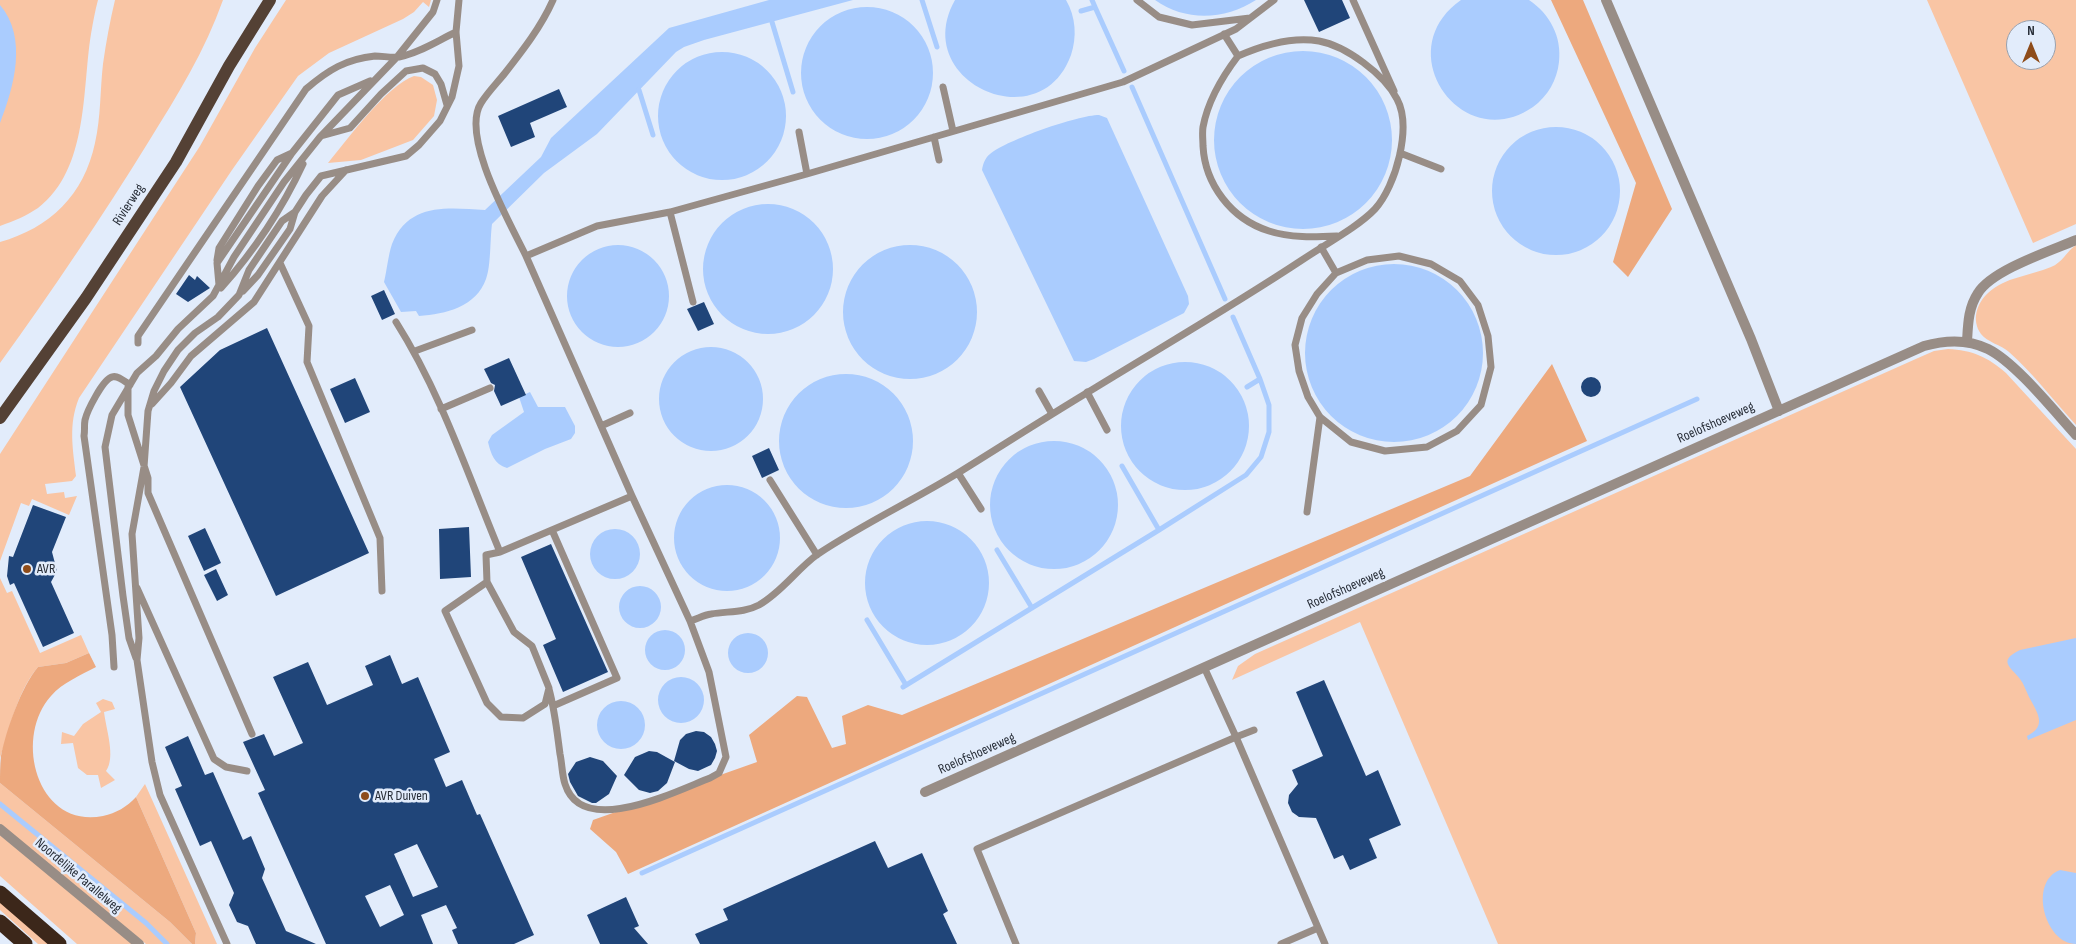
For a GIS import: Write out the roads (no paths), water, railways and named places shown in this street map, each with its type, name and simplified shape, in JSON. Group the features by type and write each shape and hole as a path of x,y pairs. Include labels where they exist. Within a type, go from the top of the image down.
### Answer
{"highway":[{"path":"0,892 59,944"},
{"path":"0,922 25,944"}],"main road":[{"name":"Rivierweg","path":"0,418 86,298 176,162 229,66 270,0"}],"street":[{"path":"1606,0 1750,339 1778,411"},
{"path":"1967,342 1968,316 1976,294 1984,284 1996,275 2076,240"},
{"name":"Roelofshoeveweg","path":"925,792 1924,346 1937,342 1967,342 1988,349 2004,359 2076,434"},
{"name":"Noordelijke Parallelweg","path":"0,829 139,944"}],"lane":[{"path":"213,296 234,257 284,182 320,137 397,57 433,12 437,0"},
{"path":"137,660 139,638 132,534 144,467 150,406 157,384 178,350 194,334 218,317 258,275 290,229 295,212 321,176 406,156 419,146 440,121 452,96 459,66 456,32 459,0"},
{"path":"553,0 529,43 480,104 476,123 477,142 496,196 526,256 632,496 690,621 709,672 726,757 719,773 636,806 614,810 594,808 575,802 565,785 554,706 549,688 532,646 514,632 486,582 486,556 500,552 632,496"},
{"path":"1137,0 1159,18 1192,25 1250,18"},
{"path":"526,256 596,226 670,212 1123,82 1236,28 1274,0"},
{"path":"690,621 709,614 740,612 758,606 777,592 818,555 958,473 1087,392 1221,313 1321,248 1375,208 1390,184 1400,154 1404,129 1398,100 1353,0"},
{"path":"138,343 138,336 306,89 324,73 349,61 376,56 397,57 419,51 456,32"},
{"path":"1224,34 1238,56"},
{"path":"1338,236 1306,237 1269,231 1240,217 1220,196 1204,162 1202,128 1212,98 1223,76 1238,56 1258,47 1288,40 1319,41 1349,52 1380,77 1398,100"},
{"path":"320,137 350,128 381,94 406,71 423,68 435,74 442,84 447,105"},
{"path":"219,284 217,263 292,153 338,95 375,79"},
{"path":"943,87 953,131"},
{"path":"798,132 807,174"},
{"path":"934,137 939,160"},
{"path":"227,944 160,795 152,762 137,660 129,638 105,447 112,415 137,373 156,356 178,328 213,296 242,264 292,187 309,153"},
{"path":"1400,154 1442,169"},
{"path":"150,406 171,383 191,356 254,302 322,196 347,170"},
{"path":"239,295 249,270 276,229 282,221 295,212"},
{"path":"670,212 693,302"},
{"path":"1321,248 1336,273"},
{"path":"1399,256 1431,264 1460,281 1478,305 1488,336 1491,368 1481,405 1457,430 1427,447 1385,451 1351,442 1320,417 1308,397 1299,371 1295,345 1302,318 1317,294 1336,273 1367,260 1399,256"},
{"path":"280,263 309,326 307,362 380,538 382,591"},
{"path":"396,322 415,352 441,409 500,552"},
{"path":"415,352 472,330"},
{"path":"114,667 112,635 84,436 85,421 90,406 108,378 118,377 129,386"},
{"path":"129,386 128,415 148,478 148,493 252,734"},
{"path":"441,409 490,388"},
{"path":"1039,391 1052,414"},
{"path":"1087,392 1107,430"},
{"path":"601,426 630,413"},
{"path":"1307,512 1320,417"},
{"path":"958,473 981,509"},
{"path":"770,480 818,555"},
{"path":"552,530 617,678 554,706"},
{"path":"486,582 445,611 487,703 501,717 524,718 545,704 549,688"},
{"path":"135,583 214,759 226,767 247,771"},
{"path":"1204,668 1236,737 1325,944"},
{"path":"1016,944 977,849 1254,730"},
{"path":"1281,944 1318,928"}],"water":[{"path":"769,0 853,0 704,40 676,52 597,134 544,173 492,224 488,274 481,289 475,296 468,302 449,311 419,316 416,311 401,312 384,282 392,244 399,230 408,221 419,214 431,210 485,210 541,157 551,138 669,28"},
{"path":"955,0 1066,0 1074,20 1074,41 1071,55 1055,81 1033,94 1009,97 984,90 963,76 949,55 946,29"},
{"path":"1155,0 1256,0 1232,12 1206,16 1180,12"},
{"path":"1461,0 1529,0 1549,19 1559,44 1558,69 1547,93 1533,107 1507,119 1482,118 1460,108 1443,91 1433,69 1431,45 1440,21"},
{"path":"0,5 9,18 14,32 16,63 10,94 0,123"},
{"path":"867,7 880,8 892,12 914,26 928,48 932,60 932,86 928,98 914,120 892,134 880,138 867,139 854,138 842,134 820,120 806,98 802,86 801,73 802,60 806,48 820,26 842,12 854,8"},
{"path":"1312,51 1345,61 1360,71 1372,83 1382,98 1388,114 1391,123 1391,157 1382,182 1372,197 1360,209 1345,219 1320,228 1294,229 1261,219 1246,209 1234,197 1224,182 1215,157 1214,131 1224,98 1234,83 1246,71 1261,61 1286,52"},
{"path":"722,52 735,53 747,57 767,71 781,91 785,103 785,129 781,141 767,161 747,175 735,179 722,180 709,179 697,175 677,161 663,141 659,129 658,116 659,103 663,91 677,71 697,57 709,53"},
{"path":"1099,115 1107,118 1188,296 1189,304 1184,313 1086,362 1074,361 982,170 984,161 988,156 1011,142 1076,119"},
{"path":"1556,127 1569,128 1581,132 1592,137 1602,145 1610,155 1615,166 1619,178 1619,204 1615,216 1610,227 1602,237 1592,245 1581,250 1569,254 1556,255 1543,254 1531,250 1520,245 1510,237 1502,227 1497,216 1493,204 1492,191 1493,178 1497,166 1502,155 1510,145 1520,137 1531,132 1543,128"},
{"path":"768,204 781,205 793,209 814,223 828,244 832,256 832,282 828,294 814,315 793,329 781,333 768,334 755,333 743,329 722,315 708,294 704,282 703,269 704,256 708,244 722,223 743,209 755,205"},
{"path":"618,245 628,246 647,253 661,267 668,286 668,306 661,325 647,339 628,346 618,347 608,346 589,339 575,325 568,306 567,296 568,286 575,267 589,253 608,246"},
{"path":"910,245 936,250 947,256 957,265 966,275 972,286 977,312 972,338 966,349 957,359 947,368 936,374 910,379 884,374 873,368 863,359 854,349 848,338 843,312 848,286 854,275 863,265 873,256 884,250"},
{"path":"1403,264 1436,274 1451,284 1463,296 1473,311 1479,327 1482,336 1482,370 1473,395 1463,410 1451,422 1436,432 1411,441 1385,442 1352,432 1337,422 1325,410 1315,395 1306,370 1305,344 1315,311 1325,296 1337,284 1352,274 1377,265"},
{"path":"711,347 731,351 748,362 759,379 763,399 759,419 748,436 731,447 711,451 691,447 674,436 663,419 659,399 663,379 674,362 691,351"},
{"path":"1185,362 1210,366 1231,380 1245,401 1249,426 1245,451 1231,472 1210,486 1185,490 1160,486 1139,472 1125,451 1121,426 1125,401 1139,380 1160,366"},
{"path":"846,374 872,379 883,385 893,394 902,404 908,415 913,441 908,467 902,478 893,488 883,497 872,503 846,508 820,503 809,497 799,488 790,478 784,467 779,441 784,415 790,404 799,394 809,385 820,379"},
{"path":"530,392 538,407 565,407 575,426 575,433 571,439 545,449 507,468 496,461 488,442 492,435 524,412 519,397"},
{"path":"1054,441 1067,442 1079,446 1090,451 1100,459 1108,469 1113,480 1117,492 1117,518 1113,530 1108,541 1100,551 1090,559 1079,564 1067,568 1054,569 1041,568 1029,564 1018,559 1008,551 1000,541 995,530 991,518 990,505 991,492 995,480 1000,469 1008,459 1018,451 1029,446 1041,442"},
{"path":"727,485 747,489 764,501 776,518 780,538 776,558 764,575 747,587 727,591 707,587 690,575 678,558 674,538 678,518 690,501 707,489"},
{"path":"927,521 951,525 971,539 985,559 989,583 985,607 971,627 951,641 927,645 903,641 883,627 869,607 865,583 869,559 883,539 903,525"},
{"path":"615,529 624,531 635,540 640,554 638,563 629,574 615,579 606,577 595,568 590,554 592,545 601,534"},
{"path":"640,586 655,592 661,607 655,622 640,628 625,622 619,607 625,592"},
{"path":"669,630 676,633 682,639 685,650 684,658 676,667 669,670 661,670 654,667 646,658 645,646 648,639 657,631"},
{"path":"752,633 759,636 765,642 768,653 767,661 759,670 752,673 744,673 737,670 729,661 728,649 731,642 740,634"},
{"path":"2076,638 2076,720 2028,740 2027,736 2037,728 2039,718 2023,683 2008,664 2009,657 2020,650"},
{"path":"677,677 685,677 694,681 700,687 704,700 700,713 694,719 685,723 677,723 668,719 662,713 658,704 658,696 662,687 668,681"},
{"path":"616,701 626,701 638,708 645,720 645,730 638,742 626,749 616,749 608,745 601,738 597,730 597,720 601,712 608,705"},
{"path":"2060,870 2076,873 2076,944 2065,941 2056,934 2044,912 2043,899 2045,887 2050,877"}],"waterway":[{"path":"922,0 937,47"},
{"path":"1092,0 1095,7"},
{"path":"1081,11 1095,7 1124,71"},
{"path":"772,22 793,92"},
{"path":"1132,87 1225,299"},
{"path":"639,90 653,135"},
{"path":"1233,317 1260,379"},
{"path":"903,687 1246,475 1261,457 1269,432 1269,405 1260,379 1247,387"},
{"path":"642,873 1697,399"},
{"path":"1122,466 1159,530"},
{"path":"997,550 1032,608"},
{"path":"867,620 906,685"},
{"path":"0,804 146,923 167,944"}],"place":[{"name":"AVR","path":"27,569"},
{"name":"AVR Duiven","path":"365,796"}]}
